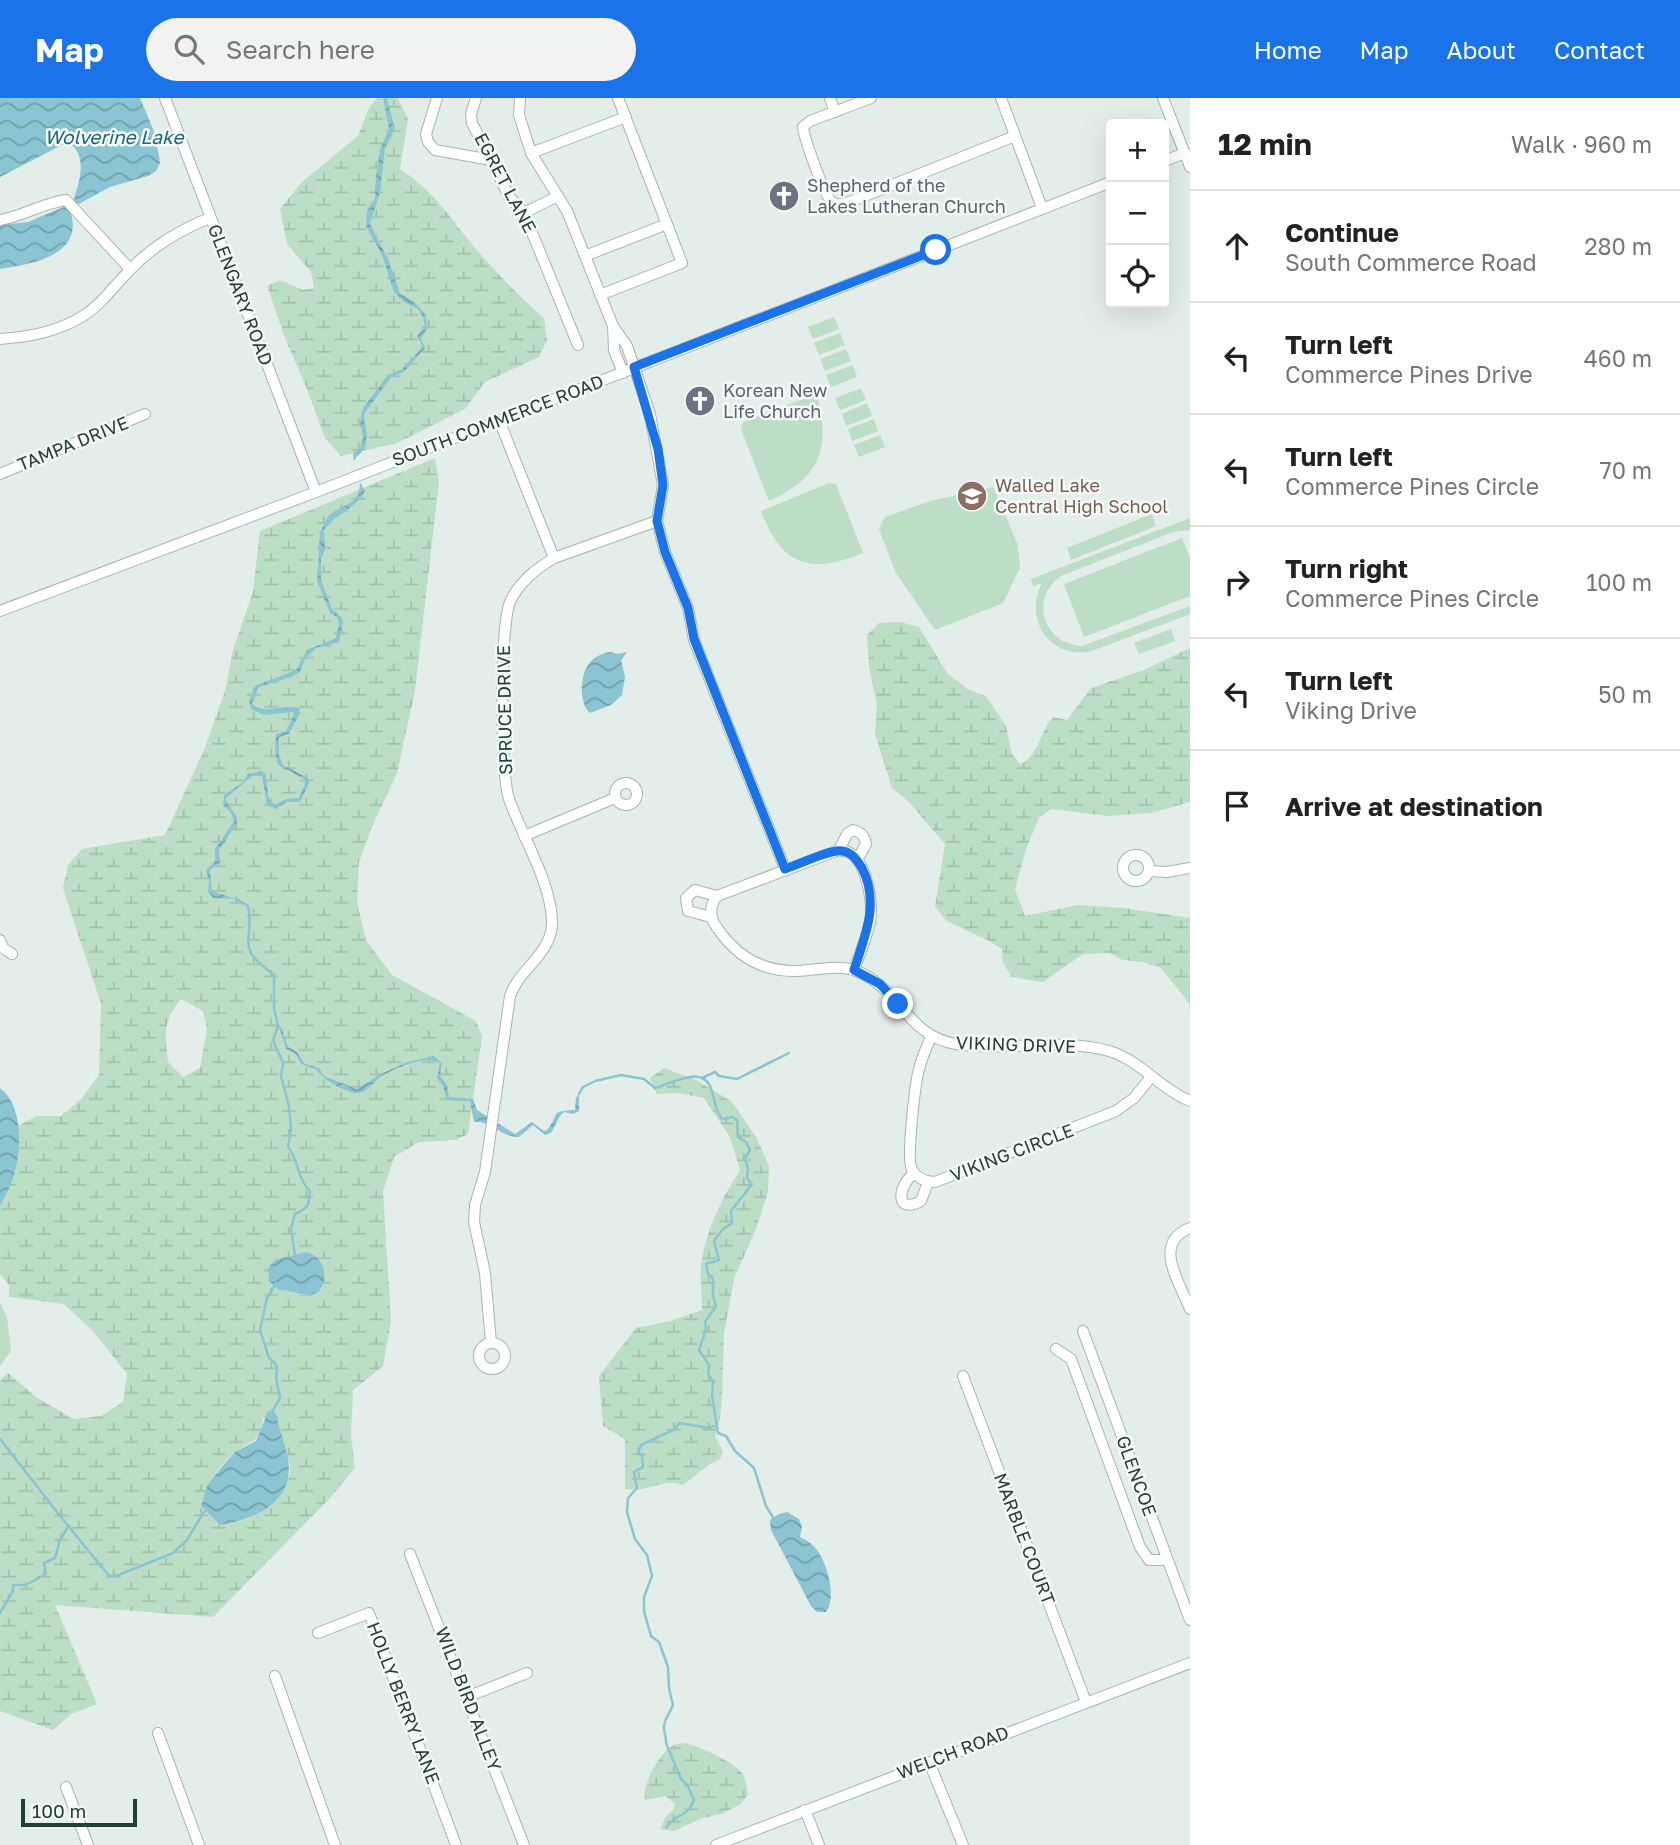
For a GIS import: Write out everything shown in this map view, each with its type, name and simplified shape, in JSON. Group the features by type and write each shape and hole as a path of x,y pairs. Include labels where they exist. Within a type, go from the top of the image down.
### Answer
{"street":[{"name":"GLENGARY ROAD","path":"165,98 316,492"},
{"path":"437,98 426,134 428,142 435,150 491,160"},
{"name":"EGRET LANE","path":"476,98 471,114 472,122 509,196 524,213 578,345"},
{"path":"520,98 519,115 531,153 558,196 613,326 627,346 658,449 663,485 657,521 665,552 688,608 694,639 785,869"},
{"path":"600,295 682,263 618,98"},
{"path":"830,98 835,112"},
{"path":"871,98 810,121 803,127 825,190 831,201 837,205 1015,136"},
{"path":"1001,98 1042,208"},
{"path":"1163,98 1190,167"},
{"path":"531,153 626,117"},
{"path":"1169,160 1185,153"},
{"name":"SOUTH COMMERCE ROAD","path":"0,611 316,492 1106,184"},
{"path":"524,213 558,196"},
{"path":"0,220 66,200 130,269"},
{"path":"0,339 47,333 72,323 102,302 130,269 163,243 210,218"},
{"path":"585,256 667,224"},
{"path":"613,326 614,350 623,373"},
{"name":"TAMPA DRIVE","path":"0,474 145,414"},
{"path":"499,420 554,558"},
{"name":"SPRUCE DRIVE","path":"491,1343 485,1273 474,1222 475,1205 485,1172 511,993 518,978 547,944 551,929 550,900 509,799 505,771 505,622 511,601 522,583 541,566 554,558 657,521"},
{"path":"524,836 615,798"},
{"path":"839,850 847,834 859,831 866,845 857,860"},
{"path":"839,850 850,853 857,860 867,883 871,915 854,970 829,968 776,971 760,965 733,948 711,917 712,904 717,896 785,869 839,850"},
{"path":"1149,872 1190,868"},
{"path":"711,917 688,911 686,898 695,890 717,896"},
{"path":"0,940 3,948 12,954"},
{"name":"VIKING DRIVE","path":"854,970 886,989 907,1018 931,1037 958,1045 1098,1049 1127,1059 1173,1093 1190,1101"},
{"path":"928,1182 921,1201 906,1203 901,1197 901,1189 914,1173 910,1167 910,1153 918,1073 931,1037"},
{"name":"VIKING CIRCLE","path":"914,1173 928,1182 935,1182 1116,1111 1132,1100 1151,1077"},
{"path":"1190,1228 1174,1236 1169,1249 1190,1309"},
{"name":"GLENCOE","path":"1083,1331 1190,1620"},
{"path":"1056,1349 1071,1359 1140,1547 1149,1560 1167,1560"},
{"name":"MARBLE COURT","path":"963,1376 1086,1702"},
{"name":"WILD BIRD ALLEY","path":"410,1554 524,1845"},
{"name":"HOLLY BERRY LANE","path":"318,1633 369,1613 456,1845"},
{"name":"WELCH ROAD","path":"716,1845 1190,1662"},
{"path":"467,1697 527,1673"},
{"path":"275,1676 335,1845"},
{"path":"158,1733 199,1845"},
{"path":"929,1762 963,1845"},
{"path":"66,1787 88,1845"},
{"path":"804,1810 818,1845"}],"green space":[{"path":"377,98 398,98 408,119 400,169 432,196 492,267 544,318 547,340 539,357 485,382 465,409 397,443 341,456 325,438 267,286 280,280 303,290 314,288 311,272 287,244 280,209 302,182 358,136 369,108"},
{"path":"834,317 839,329 813,339 808,327"},
{"path":"840,333 845,345 819,355 814,343"},
{"path":"846,349 851,361 825,371 820,359"},
{"path":"853,365 857,377 831,387 826,375"},
{"path":"861,388 866,400 840,410 835,398"},
{"path":"816,394 823,430 818,459 800,482 769,501 741,429 743,422"},
{"path":"867,403 872,416 846,426 842,414"},
{"path":"874,419 878,431 852,441 848,429"},
{"path":"880,435 885,447 859,457 854,445"},
{"path":"435,458 439,481 415,691 397,773 359,862 357,903 366,940 392,975 476,1021 482,1036 468,1134 456,1140 419,1142 394,1157 383,1191 391,1321 383,1366 353,1390 351,1434 355,1468 331,1497 213,1617 55,1605 97,1704 71,1714 53,1730 0,1711 0,1380 8,1373 37,1398 74,1419 101,1416 123,1402 127,1374 92,1330 64,1304 9,1297 9,1285 0,1274 0,1206 16,1169 18,1126 37,1116 61,1116 81,1099 99,1075 101,1004 63,888 68,865 82,849 165,835 204,750 225,691 233,650 253,592 260,531","holes":["181,999 203,1011 207,1029 200,1068 183,1077 168,1062 166,1036 168,1022","320,1259 324,1273 320,1291 307,1295 289,1291 270,1282 268,1269","276,1415 290,1466 289,1478 277,1497 256,1515 219,1524 201,1505 206,1490 228,1459 256,1438 263,1418"]},
{"path":"829,483 836,484 863,553 827,563 800,561 778,544 761,511"},
{"path":"993,487 1018,545 1020,568 1003,603 935,630 896,573 879,529 885,517 930,501"},
{"path":"1152,514 1156,526 1071,560 1067,548"},
{"path":"1190,518 1190,530 1173,532 1061,576 1051,585 1043,607 1050,629 1058,637 1082,646 1190,606 1190,614 1089,652 1062,649 1043,633 1036,609 1042,583 1033,586 1031,579"},
{"path":"1182,538 1190,559 1190,596 1084,637 1064,584"},
{"path":"900,622 919,627 947,673 969,690 986,696 1006,726 1012,754 1020,764 1031,756 1053,717 1067,720 1091,688 1144,670 1190,648 1190,802 1151,813 1107,816 1051,809 1039,818 1026,849 1015,889 1025,916 1078,905 1123,908 1190,918 1190,1012 1189,1003 1161,968 1143,962 1123,960 1109,953 1083,954 1043,982 1012,977 1003,963 1002,949 947,921 935,907 945,844 909,802 892,788 875,734 877,704 869,667 867,635 879,623"},
{"path":"1171,629 1175,641 1139,654 1134,643"},
{"path":"664,1068 696,1080 731,1101 756,1137 769,1166 768,1192 756,1229 734,1279 724,1333 722,1400 715,1437 723,1451 720,1459 683,1485 667,1483 641,1489 625,1489 625,1439 603,1426 599,1376 636,1328 671,1321 702,1310 701,1266 707,1240 721,1204 740,1170 730,1137 704,1098 678,1093 657,1094 650,1078"},
{"path":"0,1303 7,1317 11,1351 0,1366"},
{"path":"686,1743 737,1768 744,1777 748,1794 741,1804 721,1814 700,1819 674,1831 660,1829 675,1804 665,1796 645,1800 646,1786 663,1754 675,1744"}],"water":[{"name":"Wolverine Lake","path":"0,98 140,98 153,129 160,163 156,171 148,176 110,187 75,206 71,213 73,228 69,239 52,255 0,269 0,225 28,222 73,203 81,165 72,145 62,145 0,177"},
{"path":"383,98 387,98 394,126 385,148 380,192 370,224 388,259 400,293 414,302 426,315 427,329 421,339 425,348 404,372 392,376 364,414 366,445 354,461 353,453 360,449 363,437 360,422 363,408 388,375 401,370 421,349 422,345 417,336 425,326 418,309 404,302 394,292 382,255 366,226 367,211 375,198 380,149 389,129"},
{"path":"360,482 365,491 361,497 324,530 325,551 321,558 321,580 332,609 343,621 339,642 316,648 305,659 300,672 259,687 252,704 263,709 299,708 300,713 289,734 279,737 279,755 283,765 308,778 309,783 300,802 287,802 275,809 267,804 262,776 252,776 225,799 237,817 237,823 219,850 220,862 210,870 212,891 236,899 213,898 208,891 206,870 215,861 215,849 234,821 223,805 224,795 243,782 248,774 261,771 266,774 268,796 274,805 286,799 299,798 305,784 304,779 278,765 275,752 276,734 286,731 293,712 264,715 251,709 249,701 255,686 296,670 307,650 336,638 339,623 337,617 330,613 317,581 320,532 329,515 353,501 359,494"},
{"path":"611,652 627,652 621,660 625,677 622,695 611,705 590,713 582,697 585,670 595,658"},
{"path":"278,1024 288,1047 296,1051 305,1064 319,1068 324,1076 357,1089 407,1062 434,1056 442,1063 440,1076 447,1085 449,1097 473,1099 477,1110 515,1134 532,1122 544,1131 547,1130 558,1112 575,1110 579,1094 579,1111 573,1114 564,1112 551,1133 545,1135 533,1125 519,1137 507,1135 485,1123 474,1122 470,1101 447,1100 443,1086 437,1078 440,1063 427,1060 392,1071 362,1092 344,1090 330,1082 316,1069 301,1064 296,1054 286,1049"},
{"path":"0,1088 13,1104 18,1126 19,1150 14,1175 0,1206"},
{"path":"306,1252 317,1258 323,1268 324,1280 319,1292 304,1294 279,1290 269,1281 268,1269 275,1260"},
{"path":"268,1411 276,1413 289,1466 282,1493 263,1511 220,1525 201,1506 207,1486 235,1452 256,1441"},
{"path":"787,1512 799,1519 802,1527 800,1537 816,1549 825,1566 831,1596 826,1612 817,1612 811,1606 771,1530 770,1520"}],"waterway":[{"path":"236,899 247,905 249,910 248,940 251,952 255,959 274,975 274,1008 278,1026 273,1040 283,1063 281,1076 289,1106 291,1129 288,1147 310,1191 307,1205 295,1214 291,1229 295,1255"},
{"path":"702,1078 715,1072 719,1076 737,1079 789,1053"},
{"path":"579,1094 583,1087 595,1081 621,1075 644,1079 655,1088 684,1078 699,1077 710,1086 722,1119 733,1117 737,1120 738,1137 746,1142 750,1150 745,1158 747,1178 752,1184 731,1211 732,1223 723,1229 714,1241 719,1260 706,1264 708,1274 713,1278 716,1306 705,1322 706,1330 699,1350 709,1365 708,1374 713,1382 712,1396 718,1433 726,1436 735,1451 754,1468 766,1506 774,1519"},
{"path":"271,1414 280,1398 277,1369 269,1358 260,1330 267,1298 276,1283"},
{"path":"666,1828 689,1809 694,1800 688,1786 681,1779 666,1743 665,1720 673,1705 668,1667 659,1642 651,1636 644,1611 644,1597 652,1576 647,1555 635,1539 627,1512 628,1498 637,1488 634,1472 643,1467 642,1456 638,1452 641,1445 673,1430 680,1423 709,1428 714,1426"},
{"path":"0,1439 109,1576 116,1576 173,1553 187,1540 208,1509"},
{"path":"0,1613 13,1591 13,1585 26,1585 46,1574 44,1563 55,1558 60,1540 69,1525"}],"place":[{"name":"Shepherd of the Lakes Lutheran Church","path":"784,196"},
{"name":"Korean New Life Church","path":"700,401"},
{"name":"Walled Lake Central High School","path":"972,496"}],"route":[{"path":"898,1004 880,984 854,970 871,915 865,875 857,860 850,853 839,850 785,869 694,639 688,608 665,552 657,521 663,485 658,449 650,414 634,367 936,250"}]}
